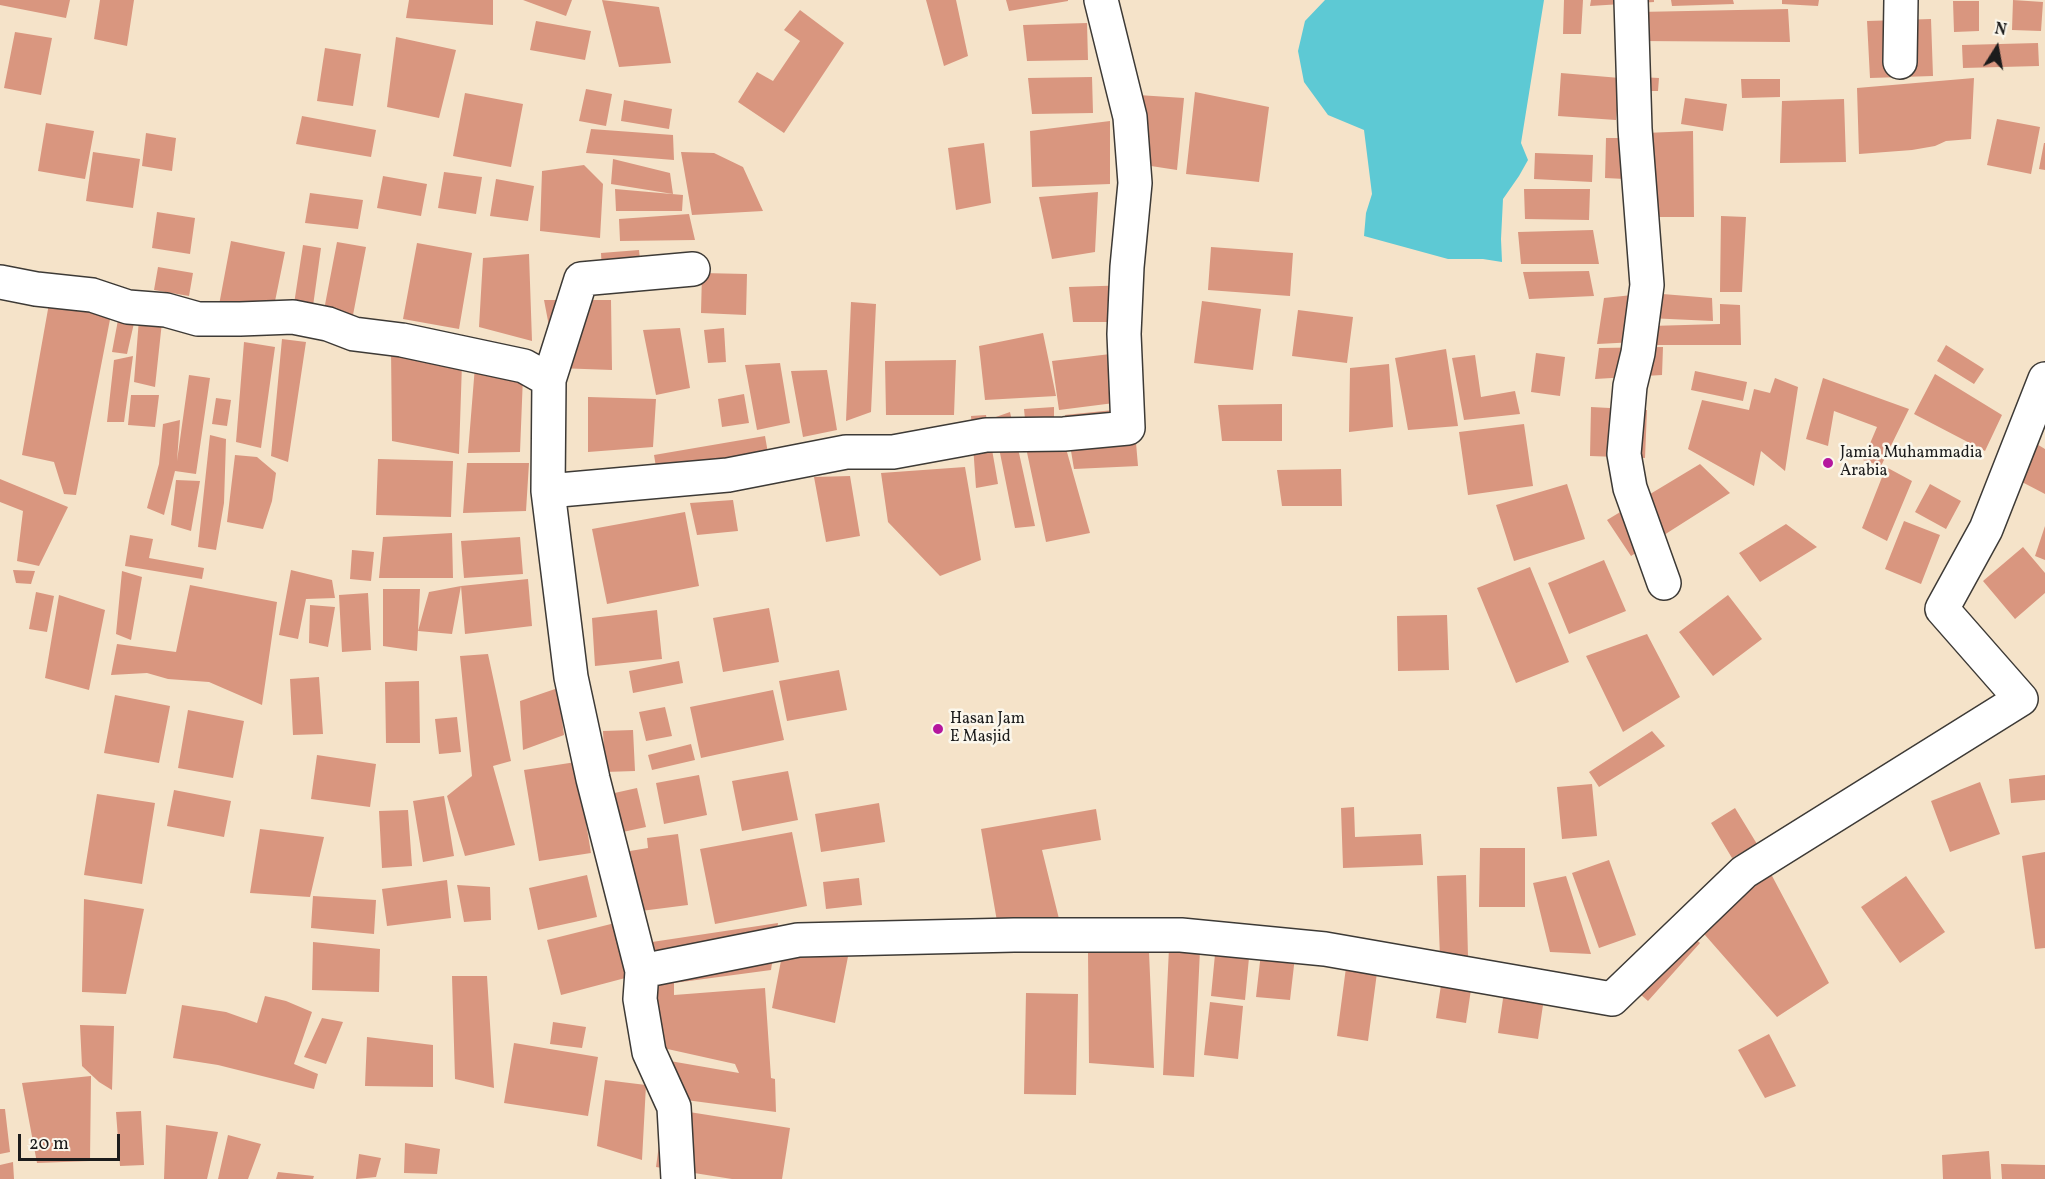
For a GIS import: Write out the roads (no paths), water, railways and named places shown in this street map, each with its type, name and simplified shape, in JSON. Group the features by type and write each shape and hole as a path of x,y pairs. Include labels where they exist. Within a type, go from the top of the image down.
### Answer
{"street":[{"path":"548,491 728,475 846,452 893,452 986,435 1064,434 1128,428 1124,334 1127,267 1135,183 1130,117 1101,0"},
{"path":"1631,0 1635,129 1647,285 1638,353 1630,386 1624,454 1630,488 1664,583"},
{"path":"1900,62 1901,0"},
{"path":"678,1179 674,1107 649,1052 640,999 642,971 593,779 571,677 548,491 549,380 582,279 693,269"},
{"path":"0,282 36,289 92,295 128,307 166,310 198,319 293,317 328,324 354,334 402,340 524,366 549,380"},
{"path":"642,971 798,940 1014,935 1181,935 1325,949 1612,999 1744,872 2033,702 1942,609 1986,529 2045,379"}],"water":[{"path":"1325,0 1544,0 1521,143 1528,160 1503,199 1502,262 1483,259 1448,259 1364,236 1366,213 1372,194 1364,130 1328,115 1304,82 1298,51 1305,21"}],"place":[{"name":"Jamia Muhammadia Arabia","path":"1828,463"},
{"name":"Hasan Jam E Masjid","path":"938,729"}]}
